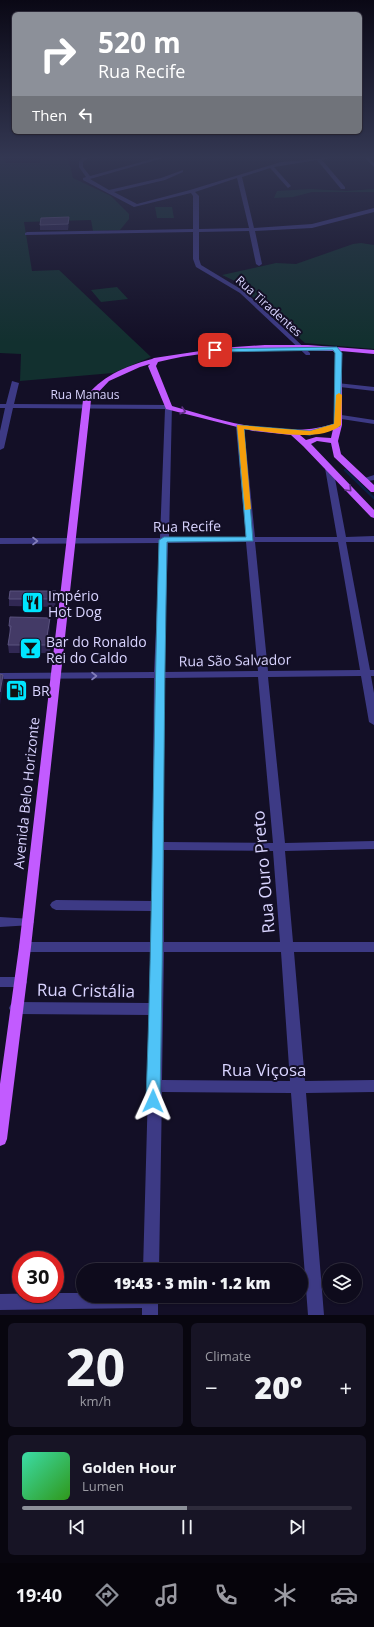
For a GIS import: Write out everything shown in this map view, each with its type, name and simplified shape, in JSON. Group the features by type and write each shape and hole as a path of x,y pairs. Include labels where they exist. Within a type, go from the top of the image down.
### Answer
{"main road":[{"name":"Avenida Belo Horizonte","path":"0,1139 28,922 86,406 91,393 100,384 123,370 156,359 199,351 302,348 374,352"},
{"name":"Avenida Belo Horizonte","path":"100,384 152,366 199,356 233,354 308,354 337,351 374,357"},
{"path":"337,351 340,385 338,425 334,441 337,455 374,490"},
{"path":"156,359 152,366 169,406 240,427 310,433 338,425"},
{"path":"292,432 306,444 374,515"},
{"path":"306,444 316,439 334,441"}],"street":[{"name":"Rua Tiradentes","path":"195,219 198,266 242,292 308,354"},
{"path":"250,219 259,264"},
{"path":"27,234 252,230 312,226 338,219"},
{"path":"0,448 15,383"},
{"path":"340,385 374,389"},
{"name":"Rua Manaus","path":"0,406 169,406"},
{"path":"151,1263 153,1086 158,948 159,675 169,406"},
{"path":"338,416 374,422"},
{"name":"Rua Ouro Preto","path":"240,427 279,847 316,1315"},
{"path":"329,468 340,539 369,673 374,722"},
{"path":"363,480 374,477"},
{"name":"Rua Recife","path":"0,541 374,539"},
{"name":"Rua São Salvador","path":"0,676 369,673"},
{"path":"158,846 279,847 374,845"},
{"path":"56,905 158,906"},
{"path":"0,922 28,922"},
{"path":"25,947 374,947"},
{"path":"0,982 20,982"},
{"name":"Rua Cristália","path":"16,1008 156,1009"},
{"name":"Rua Viçosa","path":"153,1086 374,1086"},
{"path":"0,1302 150,1304"}],"green space":[{"path":"0,219 129,219 120,230 93,231 91,220 24,222 32,271 59,270 151,357 113,373 20,381 21,354 0,353"},
{"path":"361,243 374,245 374,349 305,343 235,281 222,275 276,263 296,264 353,244"},
{"path":"117,287 128,299 101,302 91,290"}],"building":[{"path":"41,219 69,219 68,224 40,225"},
{"path":"10,591 56,591 55,599 9,599"},
{"path":"10,617 50,618 47,636 51,636 50,645 8,645 11,626 9,626"},
{"path":"0,674 3,675 0,692"}],"waterway":[{"path":"345,470 374,498"}],"slow traffic":[{"path":"247,509 240,427 310,433 327,429 338,425 339,395"}],"place":[{"name":"Império Hot Dog","path":"33,603"},
{"name":"Bar do Ronaldo Rei do Caldo","path":"30,649"},
{"name":"BR","path":"16,690"}],"route":[{"path":"153,1101 158,948 159,675 162,555 164,540 250,539 240,427 310,433 338,425 340,383 339,353 335,349 275,348 215,350"}]}
